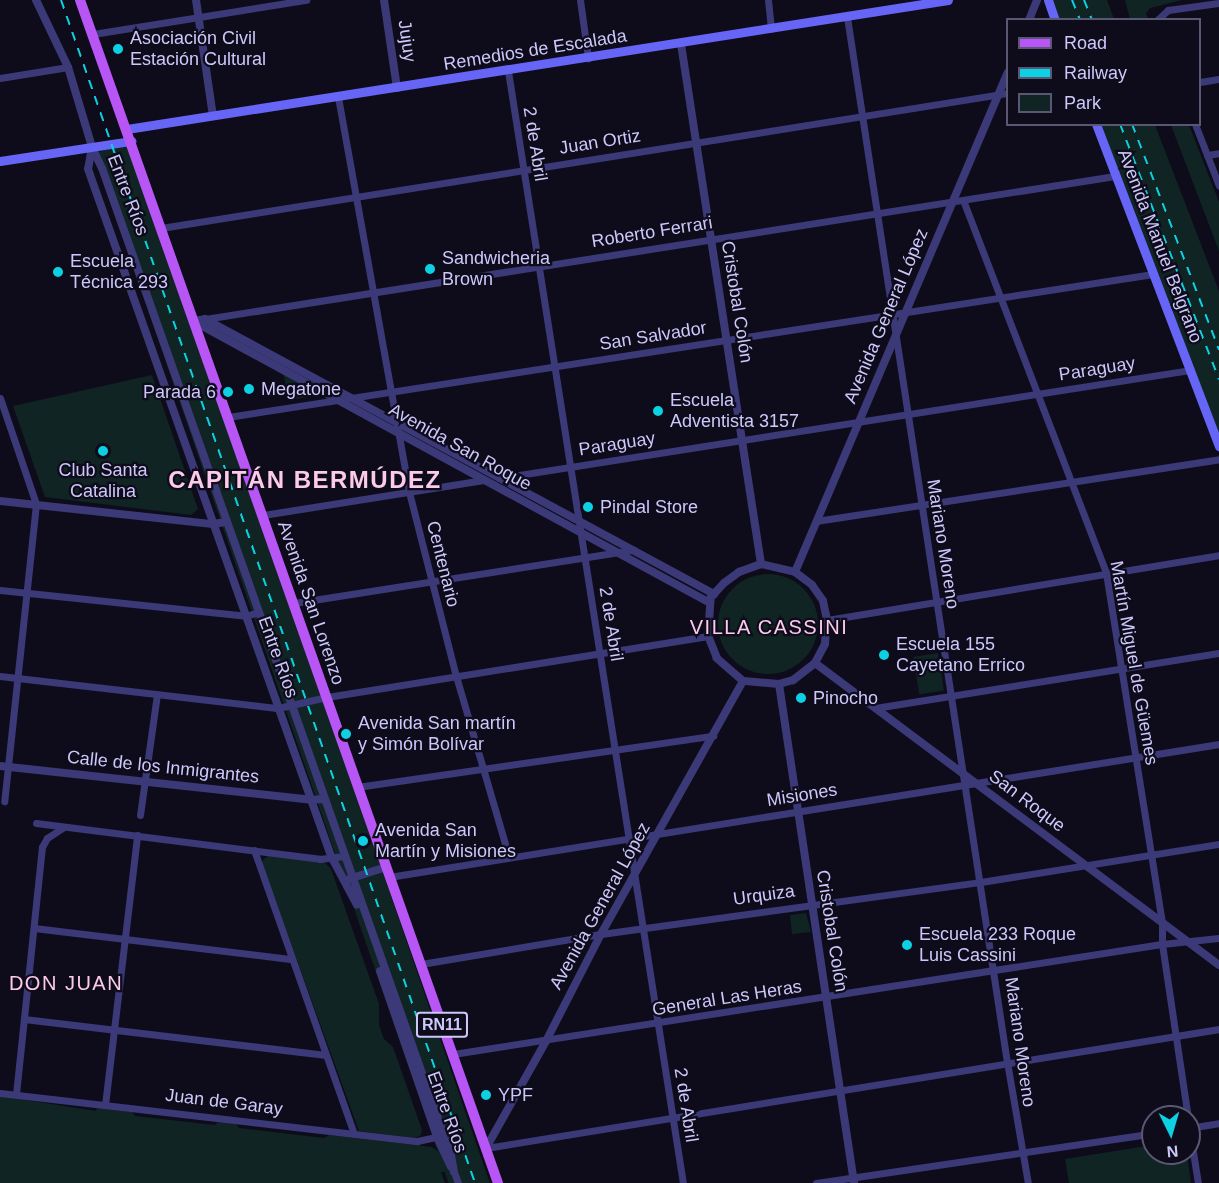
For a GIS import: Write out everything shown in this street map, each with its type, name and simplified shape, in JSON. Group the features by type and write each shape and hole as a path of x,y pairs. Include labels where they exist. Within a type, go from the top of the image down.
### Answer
{"main road":[{"name":"Avenida San Lorenzo","path":"80,0 499,1183"},
{"name":"Remedios de Escalada","path":"127,129 681,44 847,16 900,4 948,0"},
{"path":"1043,0 1054,18"},
{"name":"Avenida Manuel Belgrano","path":"1097,126 1219,446"},
{"path":"0,161 131,141"}],"street":[{"name":"Entre Ríos","path":"36,0 68,67 92,147 102,168 176,377 344,856 348,879 458,1183"},
{"path":"196,0 213,116"},
{"path":"93,34 306,0"},
{"name":"Jujuy","path":"384,0 397,87"},
{"path":"580,0 588,58"},
{"path":"768,0 771,29"},
{"path":"1030,18 1043,0"},
{"path":"1158,18 1168,10 1219,3"},
{"name":"Mariano Moreno","path":"847,16 952,695 962,773"},
{"name":"Cristobal Colón","path":"681,44 761,564"},
{"path":"0,78 68,67"},
{"name":"2 de Abril","path":"508,70 683,1183"},
{"path":"1201,82 1219,79"},
{"name":"Juan Ortiz","path":"161,228 1003,93"},
{"name":"Avenida General López","path":"795,572 952,202 1003,93"},
{"name":"Centenario","path":"338,97 409,492 456,676 509,857"},
{"path":"1196,126 1219,186"},
{"name":"Entre Ríos","path":"92,147 88,169 311,800 333,859 348,879"},
{"path":"1207,155 1219,153"},
{"name":"Roberto Ferrari","path":"193,321 1115,176"},
{"name":"Martín Miguel de Güemes","path":"963,200 1106,573 1162,922 1162,944 1186,1105"},
{"name":"San Salvador","path":"228,417 1153,274"},
{"path":"129,285 142,281"},
{"name":"Avenida San Roque","path":"205,319 351,398 485,480 621,552 710,603"},
{"name":"Avenida San Roque","path":"193,321 341,400 499,478 714,594"},
{"name":"Paraguay","path":"263,514 1190,370"},
{"path":"163,382 176,377"},
{"path":"0,398 36,504 17,677 4,766 4,801"},
{"path":"816,521 1219,459"},
{"path":"0,501 213,524 226,522"},
{"path":"294,603 634,550"},
{"path":"827,620 936,600 1219,555"},
{"path":"761,564 795,572 812,585 823,602 827,620 825,644 815,663 805,673 779,684 743,681 717,658 708,636 710,603 714,594 739,572 761,564"},
{"path":"0,590 246,616 258,612"},
{"path":"0,676 278,708 327,697 708,636"},
{"path":"875,708 1219,654"},
{"name":"San Roque","path":"815,663 962,773 970,784 1084,864 1219,965"},
{"name":"Avenida General López","path":"486,1148 546,1041 601,934 743,681"},
{"name":"Cristobal Colón","path":"779,684 853,1180"},
{"path":"140,815 157,694"},
{"path":"357,787 713,736"},
{"name":"Misiones","path":"388,872 509,857 1219,744"},
{"name":"Calle de los Inmigrantes","path":"4,766 311,800 323,799"},
{"name":"Mariano Moreno","path":"970,784 981,882 1007,1062 1028,1183"},
{"path":"36,823 333,859 344,856"},
{"path":"16,1094 42,847 47,838 66,826"},
{"path":"105,1105 137,836"},
{"name":"Urquiza","path":"421,964 601,934 811,903 981,882 1219,844"},
{"path":"254,850 290,959 354,1134"},
{"path":"348,879 388,872"},
{"path":"34,928 290,959"},
{"name":"General Las Heras","path":"453,1054 1162,944 1219,938"},
{"path":"24,1019 324,1055"},
{"path":"486,1148 1219,1029"},
{"name":"Juan de Garay","path":"0,1093 417,1142 440,1136"},
{"path":"1201,1125 1219,1123"},
{"path":"816,1183 853,1180 1141,1136"},
{"path":"1195,1165 1198,1183"}],"green space":[{"path":"1048,0 1107,0 1114,18 1055,18"},
{"path":"1125,0 1182,0 1150,8 1146,14 1148,18 1130,18"},
{"path":"1096,126 1155,126 1219,291 1219,446"},
{"path":"1171,126 1189,126 1219,202 1219,251"},
{"path":"131,141 490,1183 449,1183 94,154"},
{"path":"283,372 322,395 289,400"},
{"name":"Club Santa Catalina","path":"152,375 198,509 191,515 45,497 13,406"},
{"path":"758,574 778,574 804,588 815,605 818,624 815,643 804,660 778,674 758,674 740,666 726,652 718,634 718,614 726,596 740,582"},
{"path":"938,653 944,691 919,694 913,657"},
{"path":"269,855 323,861 331,869 379,1004 379,1025 384,1039 393,1047 422,1130 421,1135 415,1138 359,1131 265,872 262,861"},
{"path":"806,913 811,932 792,934 790,915"},
{"path":"0,1096 96,1111 97,1108 132,1112 135,1116 215,1125 218,1122 236,1124 239,1128 324,1138 329,1135 432,1147 440,1153 447,1172 441,1172 445,1183 0,1183"},
{"path":"1141,1147 1141,1165 1189,1165 1191,1183 1069,1183 1065,1159"}],"railway":[{"path":"61,0 475,1183"},
{"path":"1072,0 1079,18"},
{"path":"1084,0 1091,18"},
{"path":"1121,126 1219,379"},
{"path":"1133,126 1219,350"}],"place":[{"name":"Asociación Civil Estación Cultural","path":"118,49"},
{"name":"Sandwicheria Brown","path":"430,269"},
{"name":"Escuela Técnica 293","path":"58,272"},
{"name":"Megatone","path":"249,389"},
{"name":"Parada 6","path":"228,392"},
{"name":"Escuela Adventista 3157","path":"658,411"},
{"name":"Club Santa Catalina","path":"103,451"},
{"name":"Pindal Store","path":"588,507"},
{"name":"Escuela 155 Cayetano Errico","path":"884,655"},
{"name":"Pinocho","path":"801,698"},
{"name":"Avenida San martín y Simón Bolívar","path":"346,734"},
{"name":"Avenida San Martín y Misiones","path":"363,841"},
{"name":"Escuela 233 Roque Luis Cassini","path":"907,945"},
{"name":"YPF","path":"486,1095"}],"district":[{"name":"CAPITÁN BERMÚDEZ","path":"305,480"},
{"name":"VILLA CASSINI","path":"769,627"},
{"name":"DON JUAN","path":"66,983"}]}
